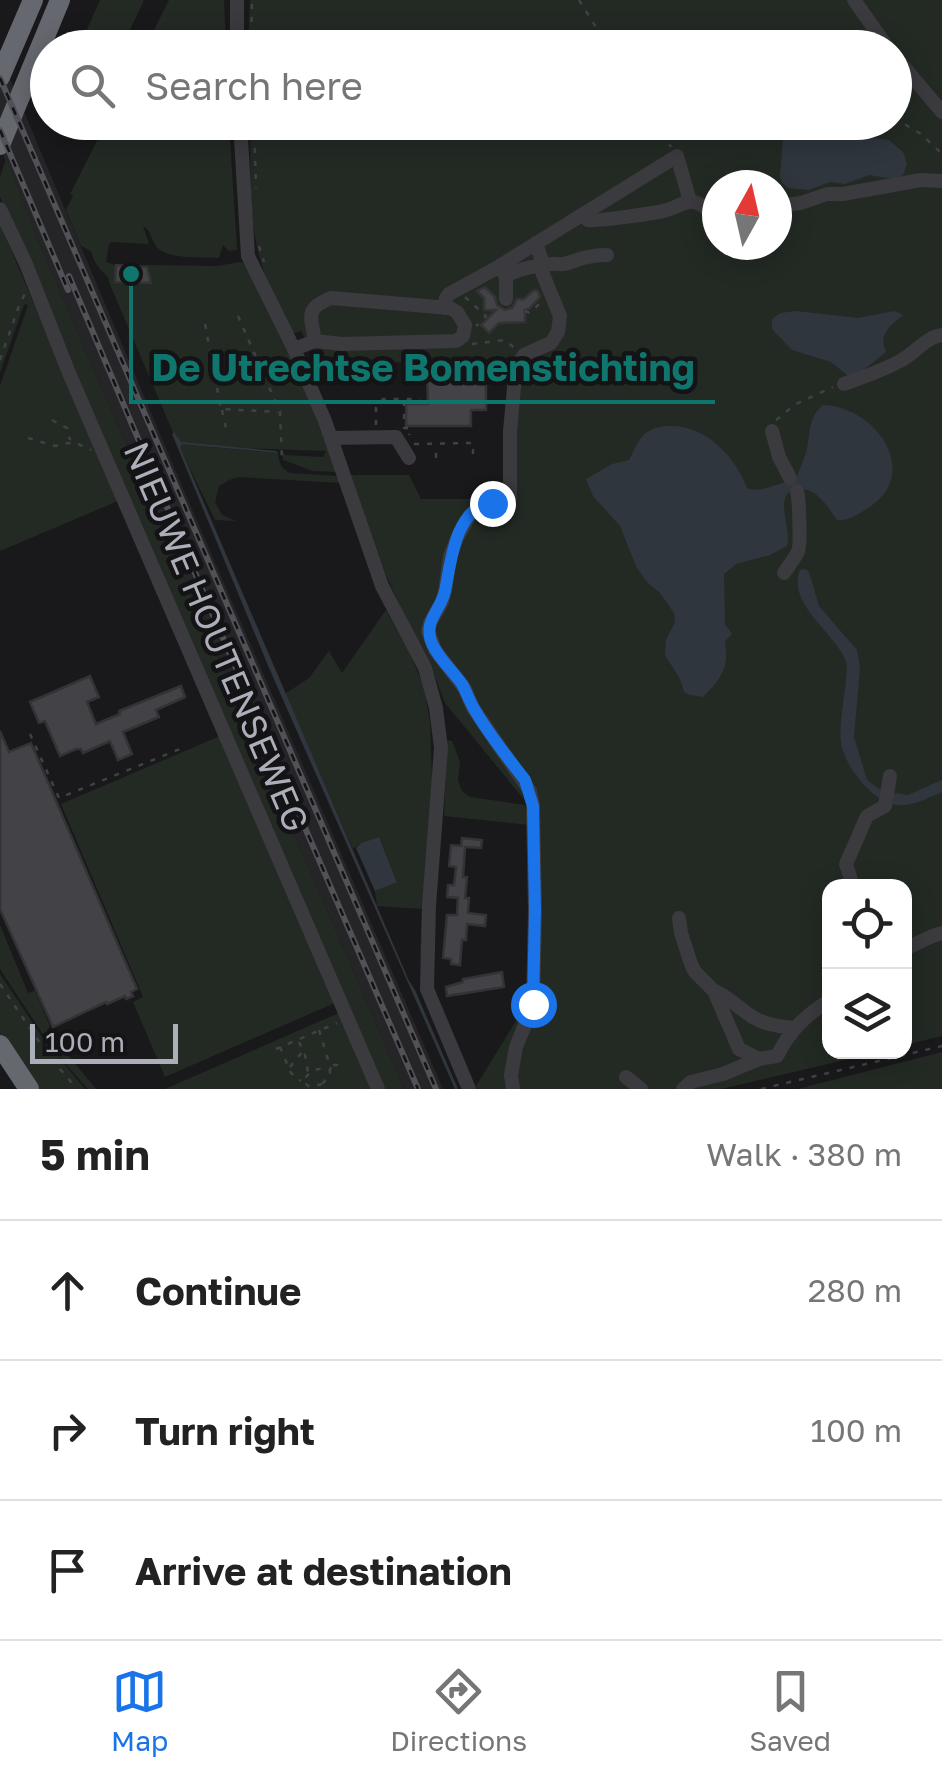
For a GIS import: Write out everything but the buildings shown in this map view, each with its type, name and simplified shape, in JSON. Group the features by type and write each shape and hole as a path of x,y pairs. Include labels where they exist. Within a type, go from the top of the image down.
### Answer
{"highway":[{"path":"0,76 33,0"},
{"path":"48,30 60,0"},
{"path":"0,145 30,72"},
{"path":"0,1045 29,1089"}],"street":[{"path":"237,0 237,30"},
{"path":"854,0 875,30"},
{"path":"912,76 942,112"},
{"path":"241,140 248,256 294,349 331,438 382,586 425,668 436,708 440,769 427,989 470,1089"},
{"path":"445,308 446,298 458,290 498,271 536,243 677,156 690,201"},
{"path":"792,204 826,194 921,180 942,182"},
{"path":"582,215 594,221 643,215 690,201 702,206"},
{"name":"NIEUWE HOUTENSEWEG","path":"2,213 378,1089"},
{"path":"513,1089 516,1047 533,1004 533,806 525,780 465,689 434,650 428,631 442,602 450,556 470,515 481,505 510,498 510,431 516,366 524,354 551,343 558,332 560,316 536,243"},
{"path":"498,271 570,262 588,254 606,255"},
{"path":"498,271 493,288 506,298"},
{"path":"294,349 315,341 342,344 460,338 466,325 457,312 445,308 331,298 316,304 311,313 315,341"},
{"path":"844,384 900,361 916,352 928,337 942,334"},
{"path":"772,431 779,457 800,499 799,550 784,573"},
{"path":"331,438 404,436 409,458"},
{"path":"851,879 846,864 866,816 885,806 888,789"},
{"path":"679,918 690,964 714,991 760,1020 795,1028"},
{"path":"912,945 942,933"},
{"path":"714,991 739,1049 759,1059"},
{"path":"684,1089 691,1082 777,1056 809,1012 822,1005"},
{"path":"626,1077 642,1089"}],"path":[{"path":"251,30 252,0"},
{"path":"580,0 598,30"},
{"path":"912,129 942,154"},
{"path":"255,140 256,192"},
{"path":"667,140 677,156"},
{"path":"258,242 266,268"},
{"path":"0,360 20,303 34,283"},
{"path":"458,290 487,314 460,338"},
{"path":"525,311 530,312 539,304"},
{"path":"238,316 280,412 282,462"},
{"path":"204,324 226,429"},
{"path":"460,338 482,344 504,340 524,354"},
{"path":"215,375 258,362"},
{"path":"772,431 772,423 796,404 844,384"},
{"path":"376,426 376,408 383,399 420,399"},
{"path":"404,399 404,428 410,428 404,436 411,444 473,443 473,458"},
{"path":"222,408 280,412"},
{"path":"52,420 67,428 70,441"},
{"path":"28,438 55,446 70,441 93,451 102,450"},
{"path":"436,444 436,458"},
{"path":"30,734 58,798 180,749"},
{"path":"0,984 48,1055 78,1089"},
{"path":"319,1030 331,1068 329,1078 320,1087 304,1085 289,1069 278,1048 298,1040 319,1030 348,1018"},
{"path":"298,1040 308,1074 304,1085"},
{"path":"761,1089 942,1046"},
{"path":"289,1069 303,1050"},
{"path":"308,1074 342,1065"}],"shaded area":[{"path":"100,0 144,0 130,30 87,30"},
{"path":"169,0 224,0 225,30 154,30"},
{"path":"250,0 942,0 942,1036 912,1043 912,879 822,879 822,1059 849,1059 721,1089 477,1089 530,998 531,808 445,703 430,663 385,573 350,475 409,475 421,499 507,499 508,363 318,362 301,331 292,334 265,276 253,223 250,140 912,140 912,30 249,30"},
{"path":"0,55 30,126 30,140 36,140 443,1089 404,1089 0,147"},
{"path":"97,140 230,140 237,250 229,251 223,245 219,258 167,254 156,246 143,226 149,244 112,242 106,262 115,265 115,280 152,282 146,265 249,265 319,411 336,472 313,471 283,460 283,451 285,455 323,457 326,451 210,447 278,451 281,464 290,473 338,476 341,483 239,477 219,486 215,502 222,515 236,521 215,520 178,444 109,279 91,252 81,246 66,210 73,196 70,194"},
{"path":"783,140 889,140 903,152 907,164 903,175 894,179 869,175 809,190 792,188 792,170 780,170"},
{"path":"6,159 404,1089 382,1089 0,197 0,177"},
{"path":"0,224 118,501 0,551 0,386 28,305 23,307 0,373"},
{"path":"796,311 858,318 894,311 903,315 884,335 886,352 852,379 831,362 792,350 772,329 772,319 780,313"},
{"path":"823,405 861,417 876,430 892,462 891,480 882,496 845,520 837,520 811,492 790,491 784,503 787,546 736,564 724,574 725,624 732,634 725,641 725,666 703,697 690,695 684,692 665,655 674,613 636,566 620,526 593,496 586,479 612,464 629,460 646,433 669,426 707,437 727,454 747,488 771,487 797,478 812,421"},
{"path":"172,434 181,442 277,453 182,444 180,447 458,1089 455,1089 269,668"},
{"path":"805,569 819,606 857,650 860,668 854,737 867,780 882,791 908,795 942,780 942,792 914,803 894,805 864,785 849,764 840,735 847,664 800,595 800,570"},
{"path":"386,610 424,687 430,722 432,778 419,979 422,909 377,906 375,891 397,881 379,837 353,849 285,694 309,678 329,651 342,673"},
{"path":"220,736 337,1002 165,1077 133,1002 143,997 61,804"},
{"path":"445,740 452,741 460,762 458,780 462,791 470,797 525,805 529,825 444,816"},
{"path":"379,837 397,882 375,891 356,848"},
{"path":"0,925 28,993 35,991 50,1026 47,1030 96,1089 88,1089 54,1051 0,969"},
{"path":"0,974 42,1037 85,1089 39,1089 0,1034"},
{"path":"341,1012 375,1089 165,1089"},
{"path":"942,1052 942,1089 798,1089 817,1084"}],"railway":[{"path":"0,78 436,1089"},
{"path":"0,130 68,290"},
{"path":"69,276 418,1089"}],"place":[{"name":"De Utrechtse Bomenstichting","path":"131,274"}],"route":[{"path":"492,503 481,505 470,515 458,536 450,556 442,602 428,631 434,650 465,689 530,791 535,910 533,1004"}]}
